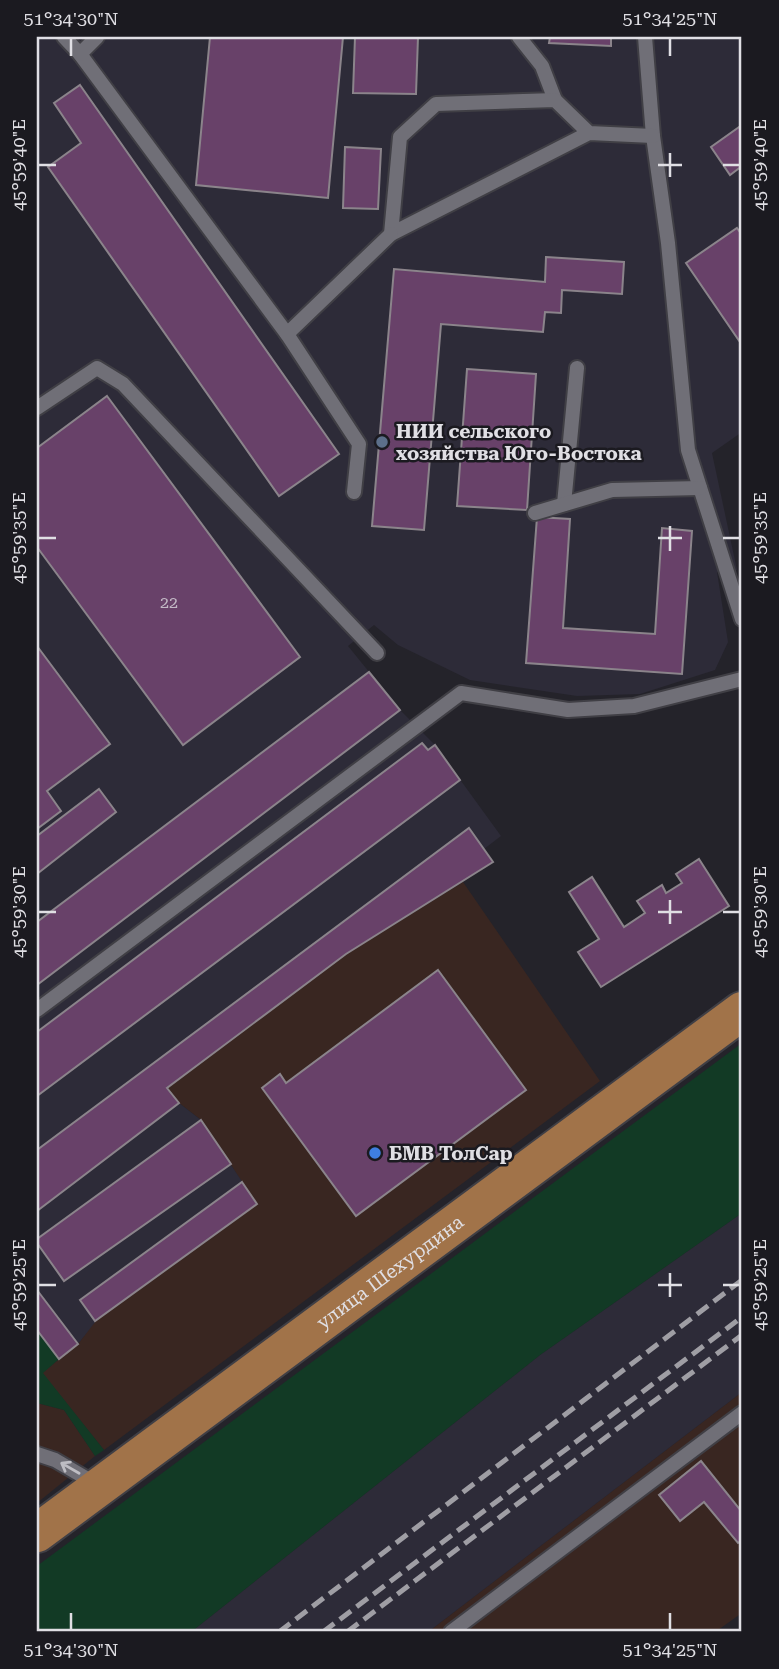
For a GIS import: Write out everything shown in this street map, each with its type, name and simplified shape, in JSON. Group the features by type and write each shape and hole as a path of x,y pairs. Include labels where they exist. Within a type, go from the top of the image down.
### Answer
{"main road":[{"name":"улица Шехурдина","path":"37,1533 742,1011"}],"lane":[{"path":"64,37 80,54 288,334 359,444 354,492"},
{"path":"80,54 97,37"},
{"path":"519,37 542,66 555,100 589,133"},
{"path":"645,37 653,136 668,243 688,450 742,619"},
{"path":"646,54 658,37"},
{"path":"391,234 400,137 436,104 555,100"},
{"path":"288,334 391,234 589,133 653,136"},
{"path":"37,408 97,368 123,384 377,653"},
{"path":"564,504 577,368"},
{"path":"535,513 612,490 700,488"},
{"path":"37,1010 461,693 568,710 634,706 742,679"},
{"path":"451,1632 742,1413"},
{"path":"37,1454 55,1460 101,1486"}],"shaded area":[{"name":"НИИ сельского хозяйства Юго-Востока","path":"37,37 742,37 742,432 712,453 737,570 717,572 728,642 715,670 640,694 577,696 470,680 398,645 374,625 348,646 400,710 435,745 501,836 484,849 493,862 346,954 167,1088 179,1103 201,1120 257,1204 96,1321 78,1344 59,1359 37,1330"},
{"path":"463,882 600,1081 104,1450 42,1373 78,1344 95,1321 242,1182 201,1120 179,1103 167,1088 346,954"},
{"path":"742,1213 742,1392 428,1632 191,1632 540,1355"},
{"path":"742,1392 742,1613 715,1632 428,1632"},
{"path":"37,1403 64,1410 95,1456 37,1503"}],"green space":[{"path":"742,1043 742,1213 540,1355 191,1632 37,1632 37,1566"},
{"path":"37,1330 59,1359 43,1373 104,1450 95,1456 64,1410 37,1403"}],"building":[{"path":"210,37 343,37 328,198 196,185"},
{"path":"355,37 418,37 416,94 353,93"},
{"path":"550,37 611,37 611,46 549,43"},
{"path":"80,85 339,454 279,496 48,167 81,143 54,103"},
{"path":"742,125 742,166 730,175 711,147"},
{"path":"345,147 381,149 378,209 343,208"},
{"path":"737,228 742,235 742,345 686,263"},
{"path":"546,257 624,262 622,294 562,290 561,313 545,312 543,332 441,324 424,530 372,526 394,269 545,282"},
{"path":"467,369 536,374 527,510 457,506"},
{"path":"107,396 300,657 183,745 37,547 37,448"},
{"path":"537,517 570,519 563,628 655,634 662,528 692,531 682,674 526,663"},
{"path":"37,646 110,744 47,791 61,811 37,829"},
{"path":"369,672 400,710 37,985 37,922"},
{"path":"422,743 428,750 435,745 460,780 37,1096 37,1032"},
{"path":"99,789 116,812 37,874 37,836"},
{"path":"469,828 493,862 346,954 167,1088 179,1103 37,1211 37,1150"},
{"path":"699,859 729,906 601,987 578,952 599,939 569,892 592,877 624,927 645,913 637,901 662,885 666,893 682,883 676,874"},
{"name":"БМВ ТолСар","path":"438,970 526,1090 356,1216 262,1088 280,1074 286,1083"},
{"path":"201,1120 231,1164 64,1281 37,1243 37,1239"},
{"path":"242,1182 257,1204 95,1321 80,1300"},
{"path":"37,1290 78,1344 59,1359 37,1330"},
{"path":"701,1461 742,1512 742,1540 738,1543 704,1502 680,1521 659,1495"}],"railway":[{"path":"279,1632 742,1280"},
{"path":"323,1632 742,1317"},
{"path":"347,1632 742,1335"}],"place":[{"name":"НИИ сельского хозяйства Юго-Востока","path":"382,442"},
{"name":"БМВ ТолСар","path":"375,1153"}]}
